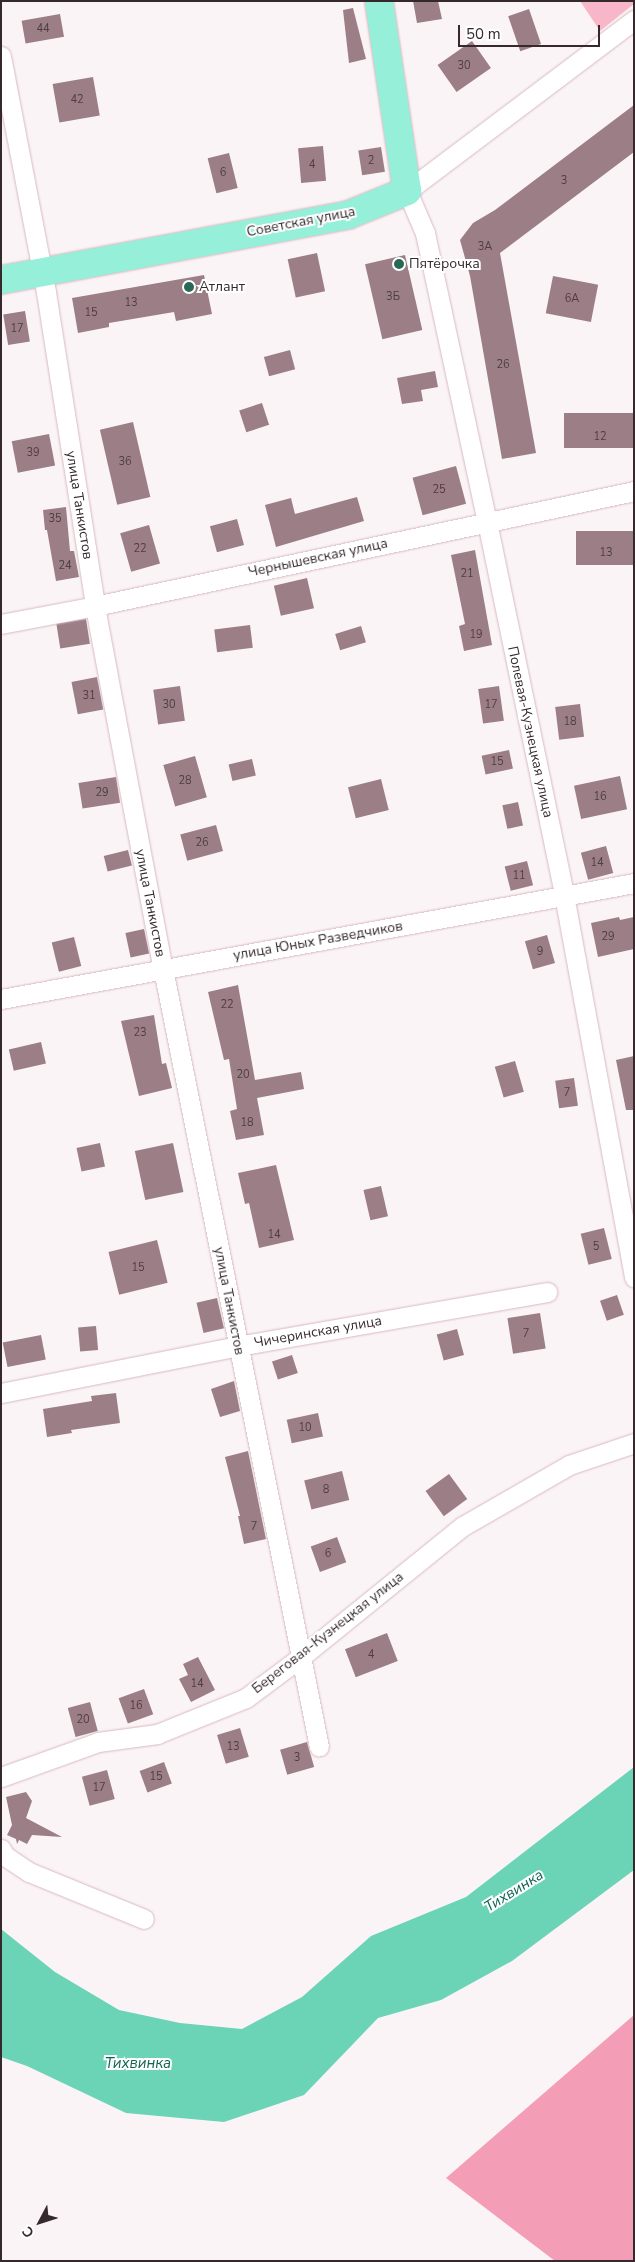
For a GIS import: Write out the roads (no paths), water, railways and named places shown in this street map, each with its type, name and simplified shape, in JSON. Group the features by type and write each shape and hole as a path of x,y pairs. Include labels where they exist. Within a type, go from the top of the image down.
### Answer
{"main road":[{"path":"379,1 407,191"},
{"name":"Советская улица","path":"1,280 348,215 407,191"}],"street":[{"name":"Советская улица","path":"407,191 634,20"},
{"name":"улица Танкистов","path":"1,56 42,272 95,606 163,969 319,1747"},
{"name":"Полевая-Кузнецкая улица","path":"407,191 425,233 487,522 564,896 634,1278"},
{"name":"Чернышевская улица","path":"1,624 95,606 634,491"},
{"name":"улица Юных Разведчиков","path":"1,999 634,883"},
{"name":"Чичеринская улица","path":"1,1393 238,1346 547,1292"},
{"name":"Береговая-Кузнецкая улица","path":"1,1777 98,1742 157,1734 246,1698 301,1657 463,1526 569,1466 634,1443"},
{"path":"1,1849 5,1856 29,1872 144,1919"}],"water":[{"name":"Тихвинка","path":"634,1767 634,1870 512,1961 441,2000 378,2018 304,2095 224,2122 126,2113 27,2066 1,2057 1,1929 55,1972 119,2010 180,2023 242,2029 302,1997 371,1936 466,1897"}],"place":[{"name":"Пятёрочка","path":"399,264"},
{"name":"Атлант","path":"189,287"}]}
